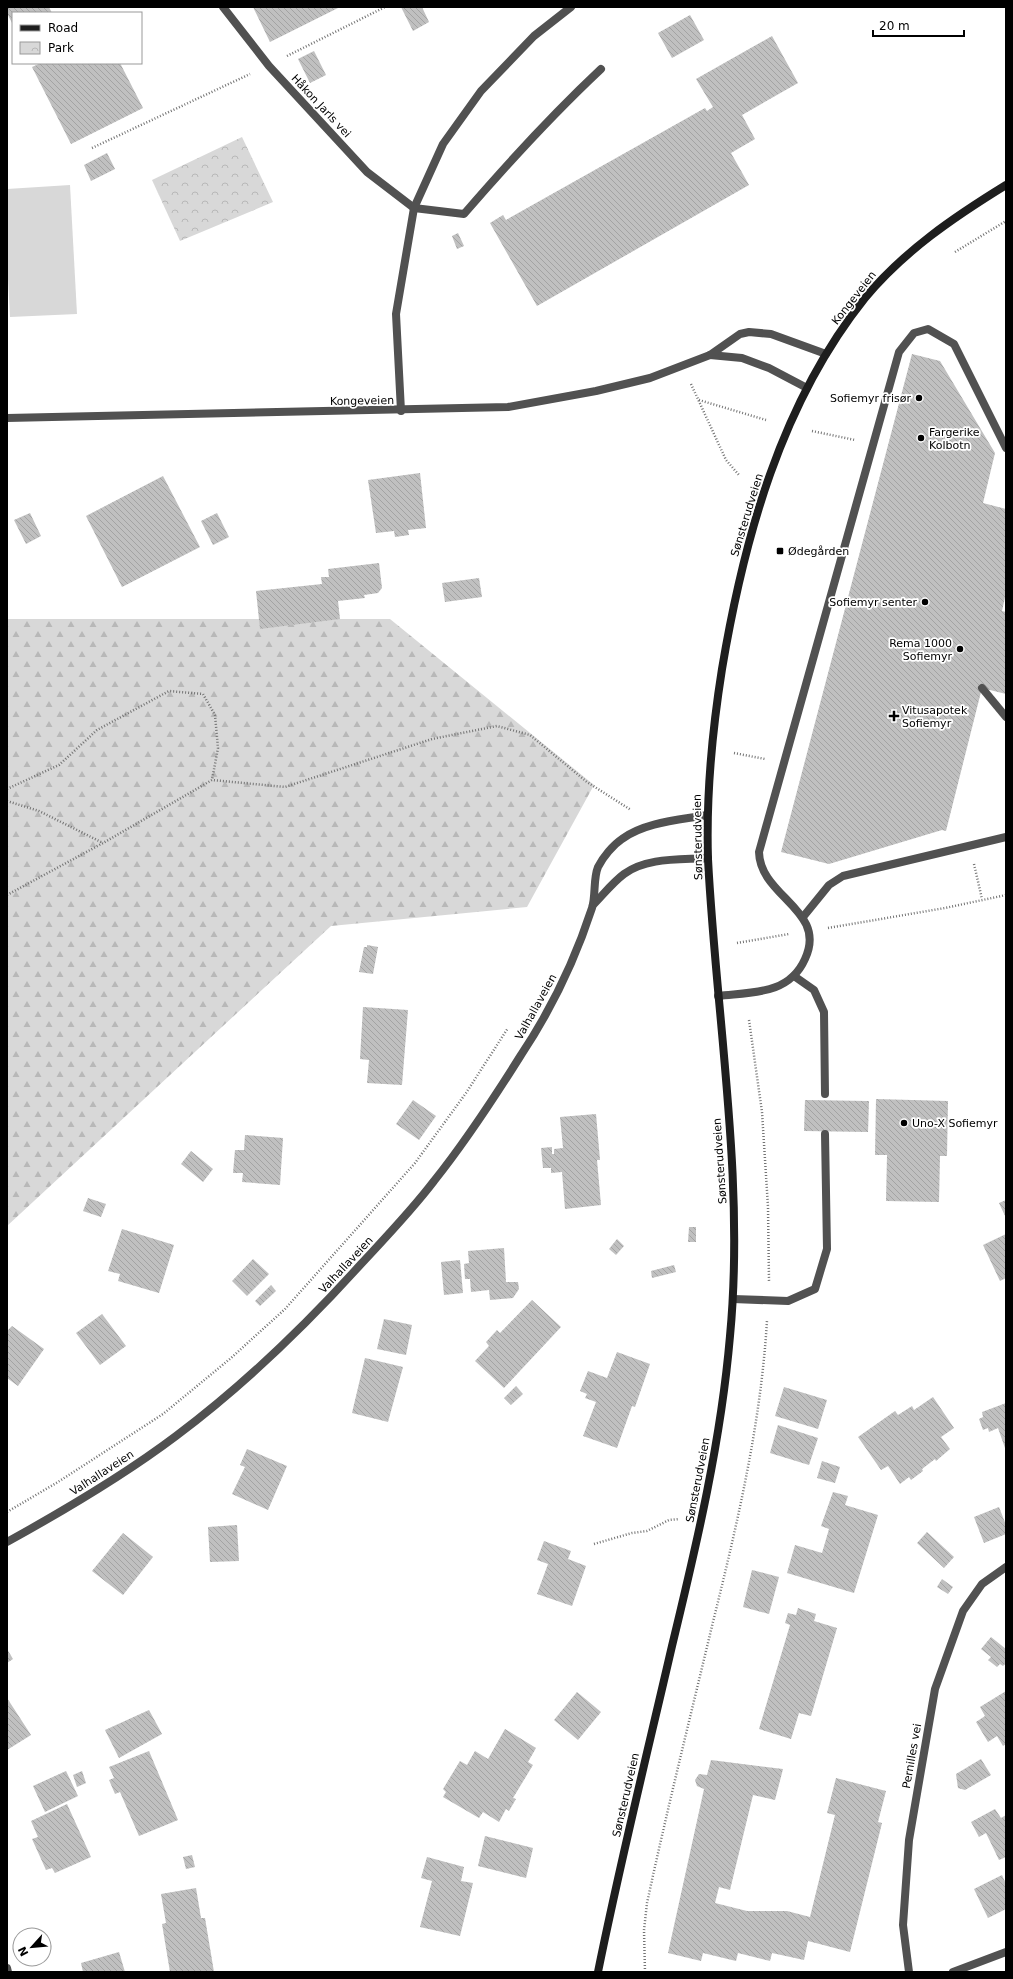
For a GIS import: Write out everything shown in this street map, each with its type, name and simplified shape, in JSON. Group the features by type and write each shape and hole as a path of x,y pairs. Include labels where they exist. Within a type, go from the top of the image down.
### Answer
{"main road":[{"name":"Kongeveien","path":"826,354 865,299 905,256 959,215 1006,185"},
{"name":"Sønsterudveien","path":"598,1972 634,1806 701,1520 724,1397 734,1300 734,1216 708,858 707,815 709,779 718,694 741,570 778,453 789,425 826,354"}],"street":[{"name":"Håkon Jarls vei","path":"223,7 269,66 367,172 414,208"},
{"path":"401,411 396,314 414,208 443,144 481,91 534,36 571,7"},
{"path":"414,208 464,214 509,161 564,104 601,69"},
{"path":"718,996 776,988 794,976 802,966 809,951 810,931 803,917 765,874 759,860 761,842 898,352 914,333 928,329 954,344 1006,448"},
{"name":"Kongeveien","path":"7,418 401,411 515,406 624,385 683,366 710,355 740,334 758,331 781,337 826,354"},
{"name":"Kongeveien","path":"710,355 742,358 774,371 807,388"},
{"path":"982,688 1006,717"},
{"name":"Valhallaveien","path":"7,1542 105,1484 178,1435 246,1379 331,1297 434,1181 486,1109 549,1009 574,956 593,905 598,868 609,851 621,839 635,832 656,825 707,815"},
{"path":"803,917 829,885 843,876 1006,837"},
{"name":"Valhallaveien","path":"593,905 620,878 637,867 654,862 708,858"},
{"path":"794,976 814,990 824,1012 825,1094"},
{"path":"734,1300 788,1301 815,1289 828,1249 825,1134"},
{"name":"Pernilles vei","path":"909,1972 903,1925 909,1840 935,1689 962,1611 982,1584 1006,1566"},
{"path":"953,1972 1006,1952"},
{"path":"7,1968 8,1972"}],"path":[{"path":"92,148 269,66 385,7"},
{"path":"955,252 1006,221"},
{"path":"739,475 726,460 698,400 766,420"},
{"path":"812,431 873,444"},
{"path":"7,789 58,765 97,730 169,691 203,694 215,716 218,748 212,780"},
{"path":"7,895 103,843 212,780 285,787 432,739 497,726 530,735 587,782 635,813"},
{"path":"734,753 784,762"},
{"path":"7,801 39,811 103,843"},
{"path":"970,846 982,899"},
{"path":"737,943 945,908 1006,895"},
{"path":"7,1512 70,1475 163,1414 231,1358 285,1308 415,1163 466,1094 508,1028"},
{"path":"594,1544 632,1533 647,1531 662,1522 679,1519"}],"green space":[{"path":"242,137 273,202 180,241 152,180"},
{"path":"70,185 77,314 10,317 7,260 7,189"},
{"path":"7,619 390,619 594,785 527,907 331,926 7,1226"}],"building":[{"path":"7,7 49,7 52,12 12,12 12,23 7,13"},
{"path":"253,7 340,7 270,42"},
{"path":"401,7 422,7 429,22 413,31"},
{"path":"690,15 704,40 672,58 658,33"},
{"path":"772,36 798,83 742,115 755,139 731,153 749,185 537,306 490,223 503,215 506,220 705,108 707,111 713,107 696,79"},
{"path":"314,51 326,75 310,83 298,59"},
{"path":"39,64 121,64 143,108 71,144 32,67"},
{"path":"107,153 115,169 91,181 84,165"},
{"path":"458,233 464,246 457,249 452,236"},
{"name":"Sofiemyr senter","path":"912,354 940,361 995,453 983,503 1006,509 1006,593 1002,611 1006,612 1006,694 982,688 946,831 942,830 829,864 781,852"},
{"path":"420,473 426,528 408,530 409,535 395,537 394,531 376,533 368,480"},
{"path":"163,476 200,547 122,587 86,516"},
{"path":"30,513 41,536 26,544 14,520"},
{"path":"217,513 229,537 213,545 201,521"},
{"path":"379,563 382,588 378,593 364,595 365,598 338,601 340,619 260,629 256,591 322,584 321,577 329,577 328,569"},
{"path":"479,578 482,597 445,602 442,583"},
{"path":"367,945 378,947 373,974 359,972 364,947 367,947"},
{"path":"363,1007 408,1010 402,1085 367,1083 369,1060 360,1059"},
{"path":"876,1099 948,1101 947,1156 940,1156 939,1202 886,1201 887,1155 875,1155"},
{"path":"413,1100 436,1116 419,1140 396,1124"},
{"path":"805,1100 869,1101 868,1132 804,1131"},
{"path":"596,1114 600,1160 597,1160 601,1205 565,1209 562,1172 551,1173 551,1168 543,1168 541,1148 552,1147 552,1154 554,1154 554,1149 563,1148 560,1117"},
{"path":"245,1135 283,1138 280,1185 242,1182 243,1173 233,1173 235,1150 244,1150"},
{"path":"191,1151 213,1169 203,1182 181,1164"},
{"path":"88,1198 106,1204 101,1217 83,1211"},
{"path":"1006,1200 1006,1218 999,1203"},
{"path":"689,1227 696,1227 696,1242 688,1242"},
{"path":"122,1229 174,1245 159,1293 118,1281 120,1274 108,1271"},
{"path":"1006,1234 1006,1278 1000,1281 983,1245"},
{"path":"617,1239 624,1246 616,1255 609,1249"},
{"path":"504,1248 506,1282 518,1282 519,1289 513,1298 490,1300 489,1290 471,1292 470,1279 465,1279 464,1264 469,1263 468,1251"},
{"path":"253,1259 269,1274 247,1296 232,1281"},
{"path":"460,1260 463,1293 444,1295 441,1262"},
{"path":"674,1265 676,1272 652,1278 651,1271"},
{"path":"271,1285 276,1291 260,1306 255,1301"},
{"path":"532,1300 561,1327 504,1388 475,1361 489,1346 486,1342 497,1330 500,1333"},
{"path":"102,1314 126,1346 100,1365 76,1333"},
{"path":"384,1319 412,1325 406,1355 377,1349"},
{"path":"12,1326 44,1349 18,1386 7,1378 7,1331"},
{"path":"617,1352 650,1364 635,1407 632,1406 617,1448 583,1436 596,1402 585,1398 587,1394 580,1391 588,1371 607,1378"},
{"path":"365,1358 403,1367 388,1422 352,1413"},
{"path":"516,1386 523,1394 511,1405 504,1398"},
{"path":"784,1387 827,1400 818,1429 775,1416"},
{"path":"933,1397 954,1428 941,1437 950,1449 936,1461 935,1459 922,1469 923,1471 911,1480 909,1477 900,1484 888,1466 881,1470 858,1437 895,1411 898,1415 912,1406 914,1410"},
{"path":"1006,1403 1006,1451 998,1428 989,1432 988,1428 983,1430 979,1419 983,1417 982,1412"},
{"path":"778,1425 818,1438 809,1465 770,1453"},
{"path":"247,1449 287,1466 268,1510 232,1494 245,1467 240,1465"},
{"path":"822,1461 840,1467 835,1483 817,1478"},
{"path":"833,1492 848,1496 845,1505 878,1515 854,1593 787,1573 795,1545 822,1553 829,1529 821,1526"},
{"path":"999,1507 1006,1525 1006,1534 984,1543 974,1517"},
{"path":"237,1525 239,1561 210,1562 208,1527"},
{"path":"927,1532 954,1557 944,1568 917,1543"},
{"path":"123,1533 153,1557 123,1595 92,1571"},
{"path":"544,1541 571,1551 568,1559 586,1566 572,1606 537,1594 548,1564 537,1560"},
{"path":"752,1570 779,1577 769,1614 743,1607"},
{"path":"942,1579 953,1587 948,1594 937,1587"},
{"path":"798,1608 816,1614 814,1621 837,1628 811,1716 799,1713 791,1739 759,1729 790,1625 785,1623 788,1613 796,1615"},
{"path":"991,1637 1006,1649 1006,1663 1003,1666 1000,1664 997,1667 988,1660 991,1657 981,1649"},
{"path":"7,1649 13,1659 7,1663"},
{"path":"1006,1691 1006,1744 1003,1746 997,1736 988,1742 976,1722 985,1716 980,1707"},
{"path":"577,1692 601,1712 578,1740 554,1720"},
{"path":"7,1698 31,1735 7,1750"},
{"path":"149,1710 162,1734 119,1758 105,1730"},
{"path":"505,1729 536,1748 528,1762 533,1765 513,1798 516,1799 509,1811 506,1809 499,1822 483,1812 479,1818 443,1797 446,1792 443,1789 460,1761 467,1765 475,1751 488,1759"},
{"path":"149,1751 178,1820 139,1836 120,1792 115,1794 109,1780 114,1778 109,1767"},
{"path":"981,1759 991,1775 965,1790 958,1788 956,1774"},
{"path":"711,1760 783,1769 775,1800 753,1795 730,1890 719,1887 715,1903 747,1911 787,1911 810,1917 835,1815 827,1813 836,1778 886,1791 878,1822 882,1823 850,1952 808,1941 804,1960 772,1953 770,1961 738,1953 736,1961 703,1953 701,1961 668,1953 704,1789 697,1786 695,1780 699,1774 707,1775"},
{"path":"66,1771 78,1796 45,1812 33,1786"},
{"path":"82,1771 86,1783 77,1787 73,1775"},
{"path":"67,1804 91,1857 55,1873 52,1868 46,1870 32,1839 38,1837 31,1821"},
{"path":"995,1809 1001,1818 1006,1815 1006,1857 999,1860 986,1833 979,1837 971,1822"},
{"path":"485,1836 533,1848 526,1878 478,1866"},
{"path":"192,1855 195,1867 186,1869 183,1857"},
{"path":"427,1857 464,1867 461,1881 473,1883 460,1936 420,1927 432,1881 421,1878"},
{"path":"1002,1875 1006,1884 1006,1909 988,1918 974,1889"},
{"path":"196,1888 201,1918 205,1918 214,1972 170,1972 162,1924 166,1923 161,1894"},
{"path":"119,1952 125,1972 83,1972 81,1963"}],"place":[{"name":"Sofiemyr frisør","path":"919,398"},
{"name":"Fargerike Kolbotn","path":"921,438"},
{"name":"Ødegården","path":"780,551"},
{"name":"Sofiemyr senter","path":"925,602"},
{"name":"Rema 1000 Sofiemyr","path":"960,649"},
{"name":"Vitusapotek Sofiemyr","path":"894,716"},
{"name":"Uno-X Sofiemyr","path":"904,1123"}]}
